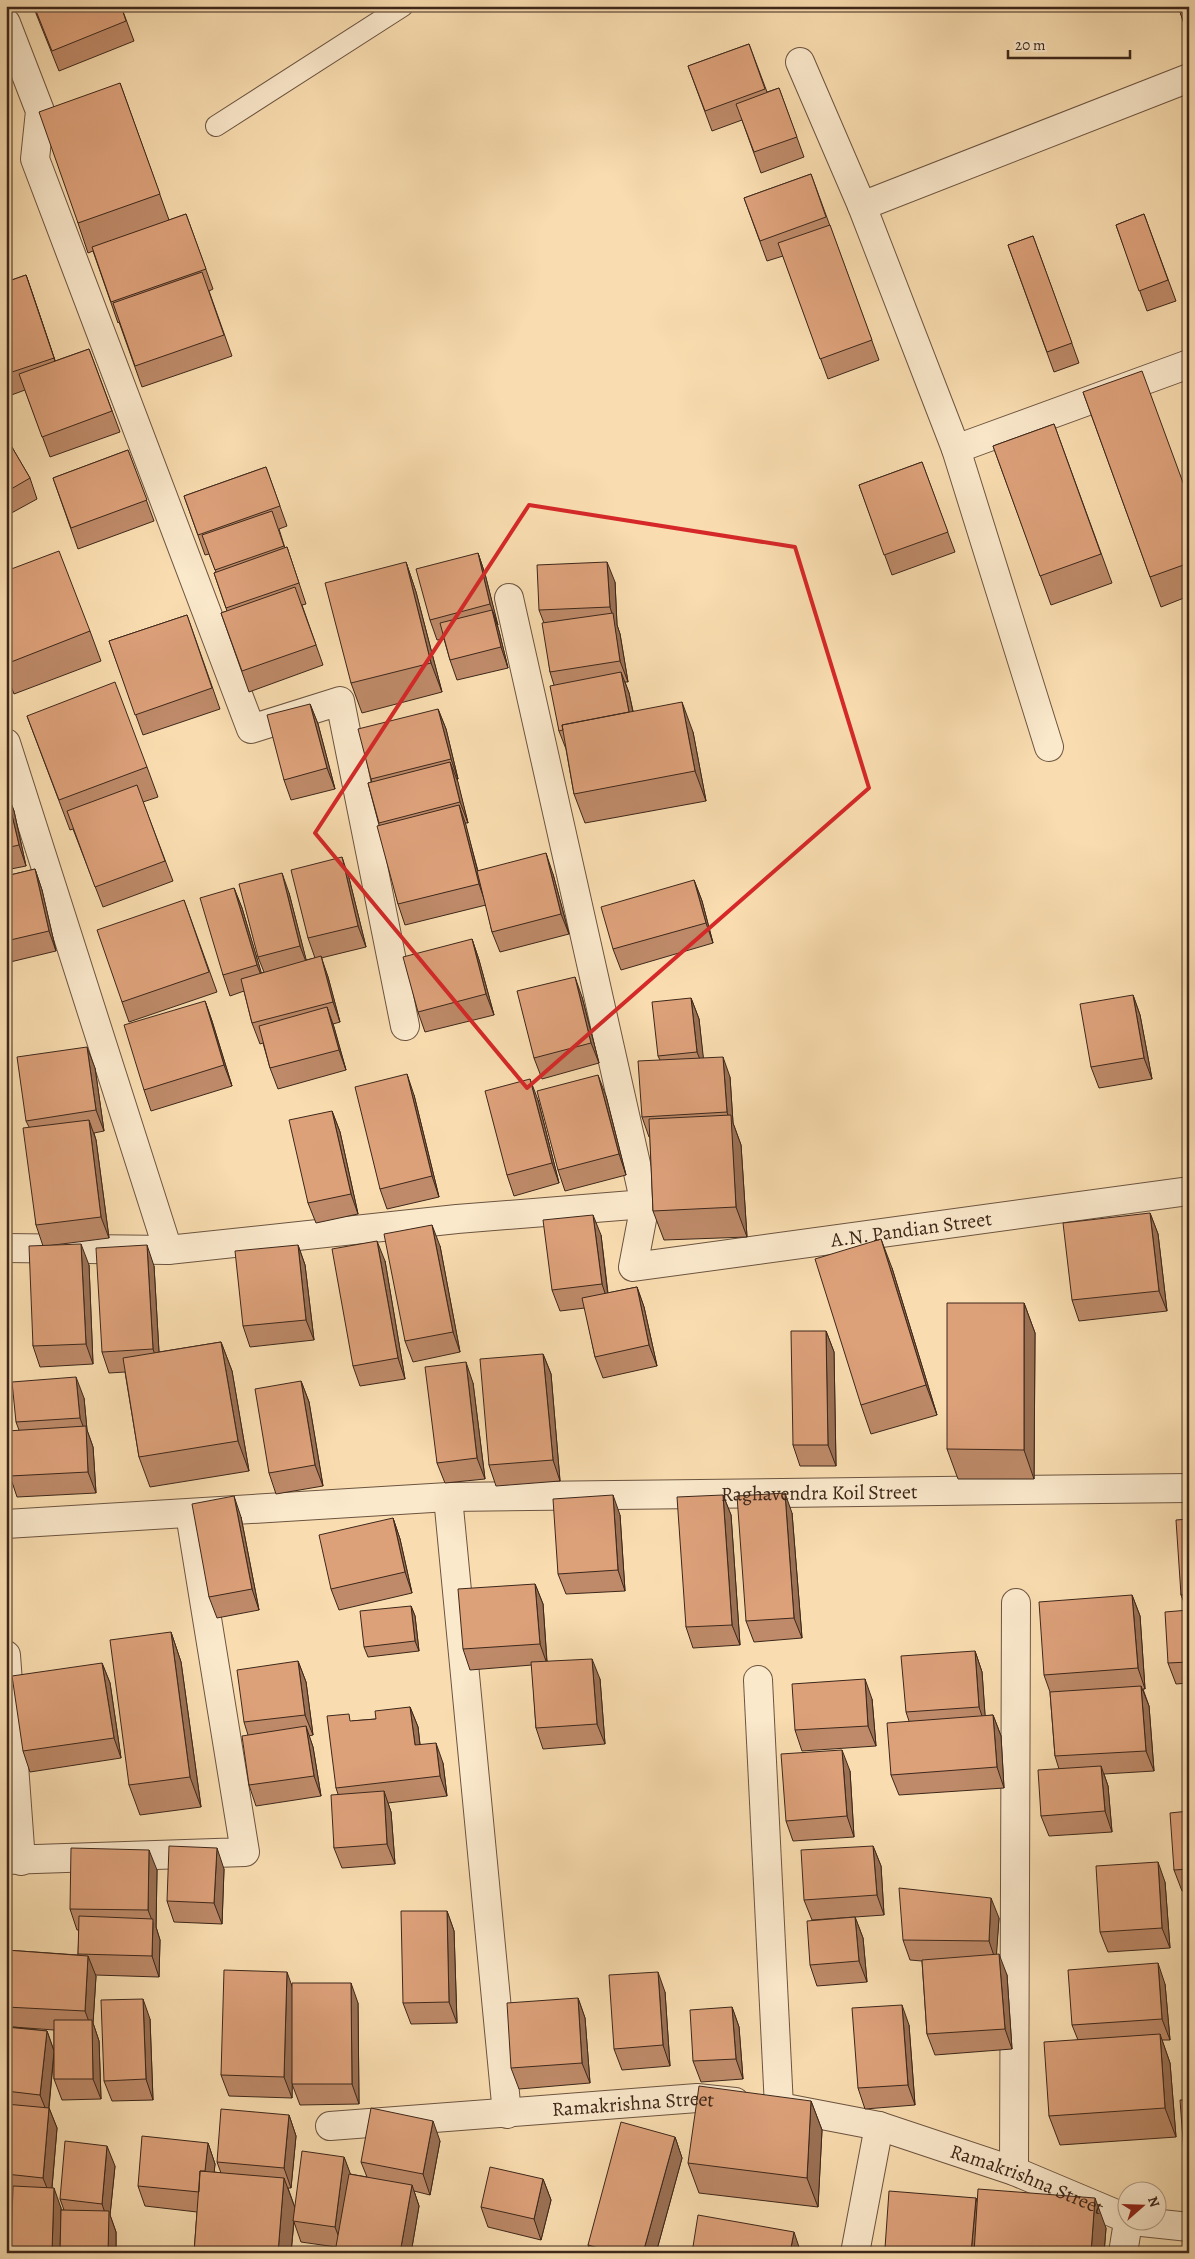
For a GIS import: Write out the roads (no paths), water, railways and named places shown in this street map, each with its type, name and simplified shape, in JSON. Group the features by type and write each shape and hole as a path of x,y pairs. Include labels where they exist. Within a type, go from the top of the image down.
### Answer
{"street":[{"path":"6,23 40,111 35,159 251,729 340,701 405,1026"},
{"path":"800,62 862,206 956,449 1049,747"},
{"path":"862,206 1189,78"},
{"path":"956,449 1189,364"},
{"path":"6,1248 168,1250 457,1219 645,1204 509,598"},
{"path":"6,743 168,1250"},
{"name":"A.N. Pandian Street","path":"645,1204 633,1267 1189,1191"},
{"name":"Raghavendra Koil Street","path":"6,1524 448,1497 1189,1488"},
{"path":"448,1497 507,2114"},
{"path":"6,1655 14,1861 245,1852 190,1514"},
{"path":"1014,2171 1016,1603"},
{"path":"758,1680 779,2107"},
{"name":"Ramakrishna Street","path":"330,2126 697,2098 779,2107 879,2126 1014,2171 1118,2216"},
{"path":"855,2253 879,2126"},
{"path":"1168,2225 1189,2227"},
{"path":"1122,2253 1126,2232"}],"lane":[{"path":"216,126 403,6"}]}
